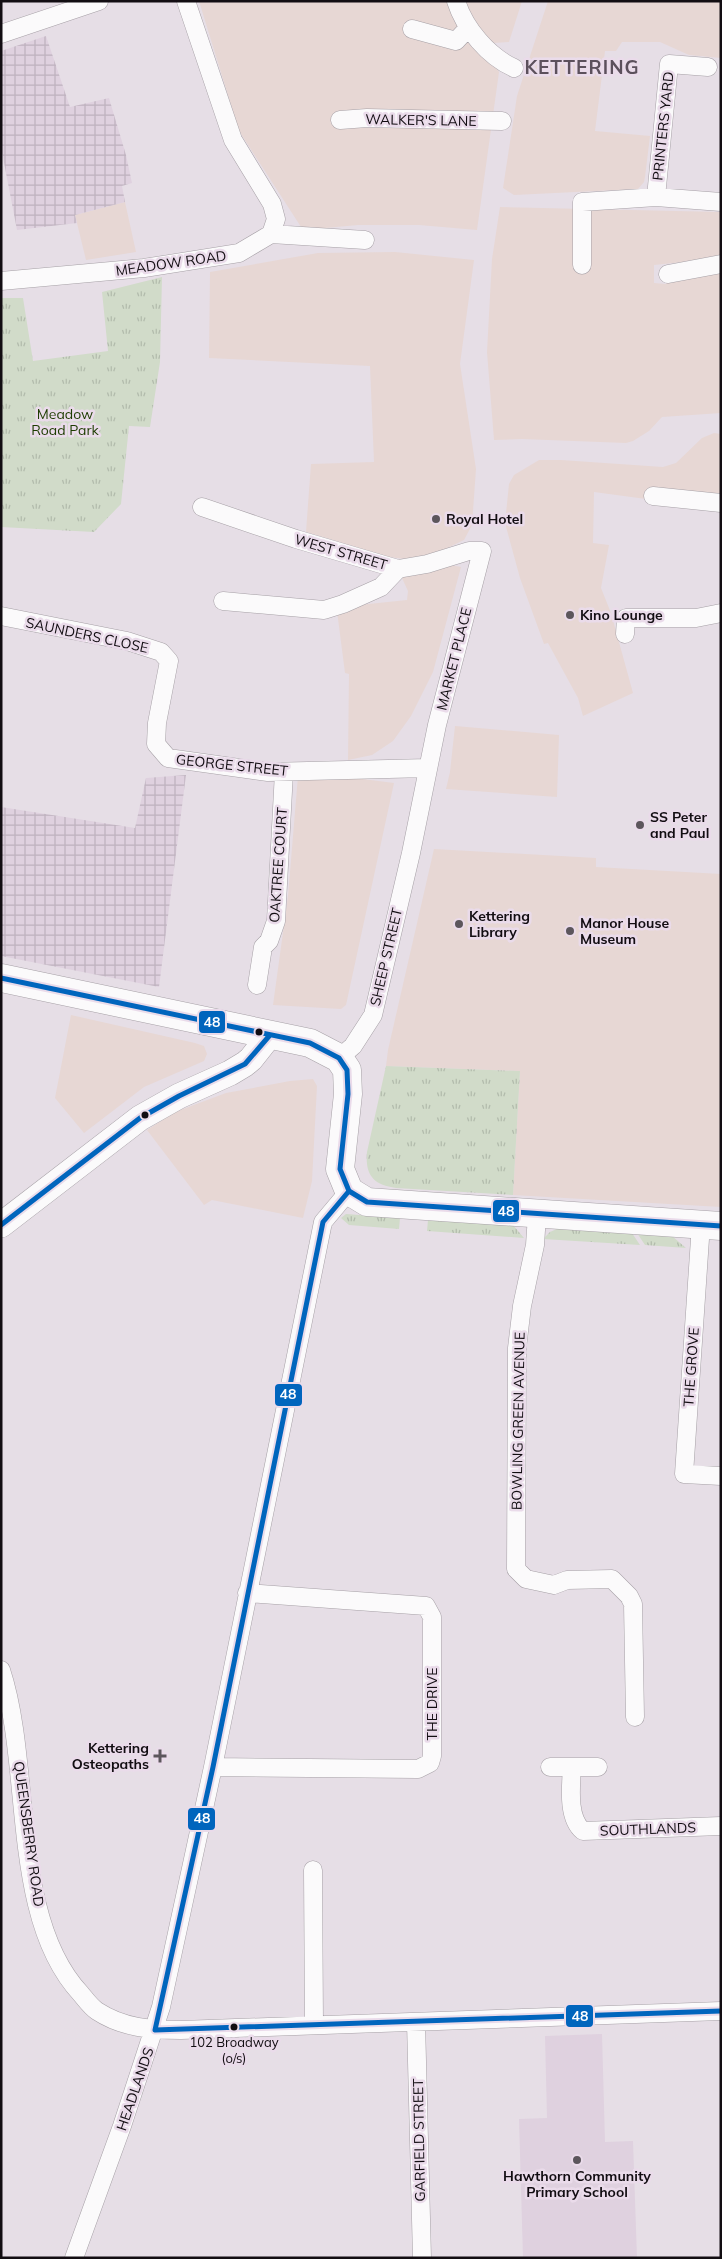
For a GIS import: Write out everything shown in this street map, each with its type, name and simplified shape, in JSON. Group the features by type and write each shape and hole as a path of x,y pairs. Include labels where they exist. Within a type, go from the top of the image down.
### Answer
{"main road":[{"path":"1,978 310,1043 339,1058 347,1070 349,1080 340,1169 349,1191 367,1202 385,1205 711,1225"},
{"path":"1,1225 140,1118 179,1096 230,1074 245,1064 270,1035"}],"street":[{"path":"1,34 99,1"},
{"path":"186,1 233,140 272,204 276,219 272,234 365,240"},
{"path":"456,1 468,28 497,61 514,68"},
{"path":"412,29 456,41 468,28"},
{"name":"PRINTERS YARD","path":"656,197 669,64 708,67"},
{"name":"WALKER'S LANE","path":"340,120 367,118 502,121"},
{"path":"582,266 582,202 656,197 721,202"},
{"name":"MEADOW ROAD","path":"1,281 144,268 238,253 272,234"},
{"path":"668,274 721,264"},
{"path":"653,496 721,503"},
{"name":"WEST STREET","path":"202,507 296,539 398,569 427,564 469,551 482,551"},
{"name":"MARKET PLACE","path":"428,768 482,551"},
{"path":"223,601 324,610 344,604 381,587 398,569"},
{"path":"625,634 626,618 696,618 721,613"},
{"name":"SAUNDERS CLOSE","path":"1,616 127,641 161,652 169,661"},
{"name":"GEORGE STREET","path":"169,661 157,723 156,744 168,758 268,772 428,768"},
{"name":"SHEEP STREET","path":"339,1058 353,1046 372,1014 413,845 428,768"},
{"name":"OAKTREE COURT","path":"258,985 263,948 269,941 276,921 284,772"},
{"name":"HEADLANDS","path":"74,2258 156,2030 213,1767 322,1222 349,1191"},
{"name":"BOWLING GREEN AVENUE","path":"537,1214 535,1245 522,1306 517,1348 516,1570 526,1579 554,1585 567,1580 612,1578 629,1596 633,1604 635,1717"},
{"name":"THE GROVE","path":"711,1225 684,1474 721,1476"},
{"name":"THE DRIVE","path":"213,1767 418,1770 430,1763 432,1756 432,1617 426,1606 247,1593"},
{"name":"QUEENSBERRY ROAD","path":"1,1670 8,1692 19,1758 25,1827 38,1911 55,1955 72,1985 96,2010 126,2024 156,2030 721,2011"},
{"path":"550,1766 598,1767"},
{"name":"SOUTHLANDS","path":"572,1767 571,1785 574,1822 583,1831 721,1826"},
{"path":"313,1870 314,2025"},
{"name":"GARFIELD STREET","path":"416,2022 422,2258"}],"shaded area":[{"path":"199,1 452,1 499,72 477,230 419,225 358,225 303,230 239,131"},
{"path":"465,1 522,1 509,42 493,43 471,21"},
{"path":"548,1 721,1 721,58 689,55 660,42 622,42 616,51 605,51 595,131 650,136 644,182 638,189 514,195 503,188 517,96"},
{"path":"46,36 70,107 109,98 126,155 132,183 122,186 125,202 75,215 77,223 17,230 1,147 1,51"},
{"path":"125,202 136,252 86,260 75,215"},
{"path":"500,207 721,212 721,258 654,265 654,283 666,284 670,278 721,269 721,413 662,417 649,431 626,443 522,439 494,440 487,352 492,259"},
{"path":"395,252 474,260 460,364 476,469 472,525 464,540 435,554 405,559 389,557 306,532 311,464 374,462 370,366 209,358 210,272 318,253"},
{"path":"714,433 721,434 721,498 697,492 648,488 646,499 594,492 593,543 609,545 601,588 611,613 633,693 583,716 578,698 548,643 544,644 520,578 505,523 509,484 514,475 539,460 663,467 676,463 702,438"},
{"path":"436,562 461,567 433,672 411,716 393,741 372,755 348,760 349,674 345,673 337,611 359,605 407,600 408,591 402,578 404,573"},
{"path":"455,726 559,735 557,797 446,789 450,772"},
{"path":"186,775 159,987 1,956 1,807 135,828 146,778"},
{"path":"298,776 347,777 394,783 346,1005 341,1009 273,1005 288,896"},
{"path":"434,849 596,858 596,867 721,874 721,1207 513,1195 520,1071 386,1066 388,1050"},
{"path":"71,1015 195,1043 204,1046 207,1054 204,1061 144,1087 84,1133 55,1098"},
{"path":"313,1079 317,1086 312,1181 303,1218 212,1200 204,1205 147,1130 175,1112 226,1093 290,1081"},
{"name":"Hawthorn Community Primary School","path":"602,2034 605,2142 633,2141 637,2258 523,2258 519,2119 547,2118 545,2036"}],"green space":[{"name":"Meadow Road Park","path":"162,277 160,362 150,427 129,426 121,504 94,532 1,527 1,298 23,298 33,361 108,351 102,292"},
{"path":"386,1066 520,1071 513,1195 396,1188 388,1187 372,1178 367,1167 367,1152"},
{"path":"346,1214 400,1218 399,1229 349,1225 341,1218"},
{"path":"428,1220 513,1225 524,1238 427,1231"},
{"path":"559,1228 632,1233 640,1245 543,1239 550,1232"},
{"path":"637,1233 672,1236 686,1248 645,1245"}],"transit line":[{"name":"48","path":"1,978 310,1043 339,1058 347,1070 348,1094 340,1169 349,1191 367,1202 721,1226"},
{"name":"48","path":"1,1225 140,1118 179,1096 245,1064 270,1035"},
{"name":"48","path":"155,2030 213,1767 323,1222 349,1191"},
{"name":"48","path":"155,2030 721,2011"}],"place":[{"name":"Royal Hotel","path":"436,519"},
{"name":"Kino Lounge","path":"570,615"},
{"name":"SS Peter and Paul","path":"640,825"},
{"name":"Kettering Library","path":"459,924"},
{"name":"Manor House Museum","path":"570,931"},
{"name":"Kettering Osteopaths","path":"160,1756"},
{"name":"102 Broadway (o/s)","path":"234,2027"},
{"name":"Hawthorn Community Primary School","path":"577,2160"}],"district":[{"name":"KETTERING","path":"582,67"}]}
